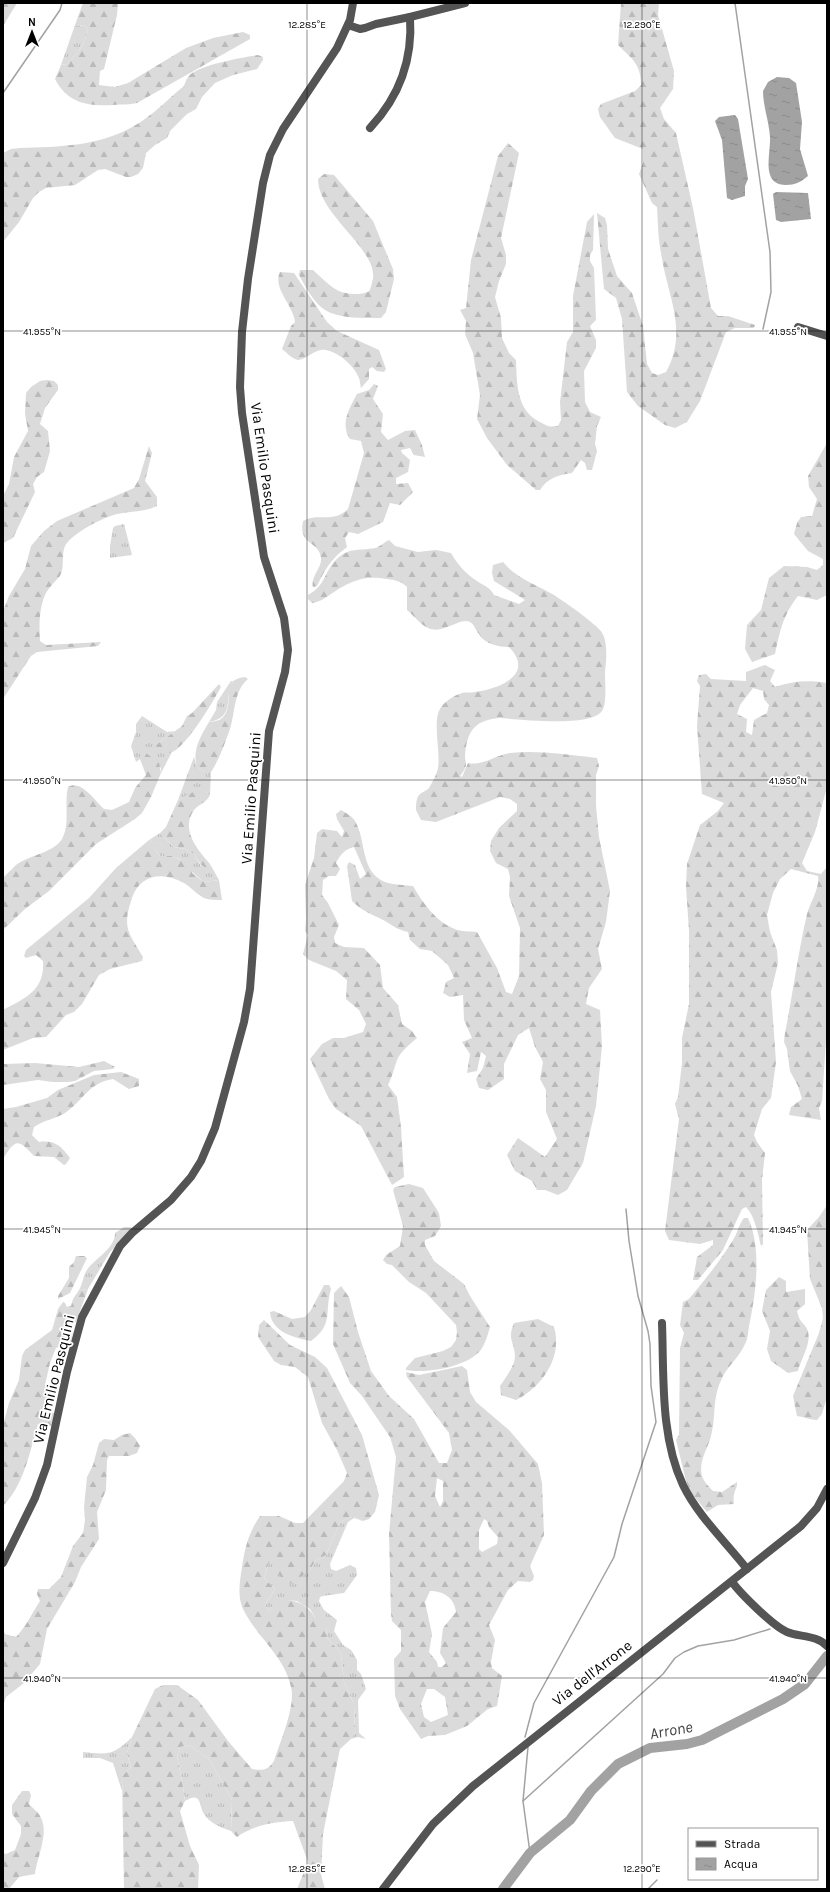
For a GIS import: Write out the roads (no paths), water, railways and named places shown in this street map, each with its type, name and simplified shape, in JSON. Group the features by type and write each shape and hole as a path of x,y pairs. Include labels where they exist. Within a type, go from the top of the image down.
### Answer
{"street":[{"name":"Via Emilio Pasquini","path":"3,1563 35,1498 47,1465 67,1372 82,1317 120,1246 132,1233 171,1200 191,1177 201,1161 215,1128 245,1018 249,998 261,857 269,731 286,667 288,645 282,610 264,557 242,413 240,387 242,332 248,280 263,183 270,155 282,130 337,48 348,25 352,3"},
{"path":"348,25 360,29 376,24 410,18 465,3"},
{"path":"370,128 385,111 403,80 410,18"},
{"path":"798,327 827,336"},
{"path":"662,1323 666,1416 673,1456 683,1483 693,1501 748,1569"},
{"name":"Via dell'Arrone","path":"383,1889 418,1842 438,1819 472,1786 732,1582 809,1519 817,1508 827,1489"},
{"path":"732,1582 779,1628 820,1641 827,1646"}],"water":[{"path":"777,77 789,78 796,83 802,122 800,149 808,176 798,183 789,185 778,184 773,180 769,167 770,137 763,91 768,82"},
{"path":"735,115 738,119 748,179 745,186 745,196 732,200 727,198 722,140 715,121 719,117"},
{"path":"776,192 808,193 811,219 781,222 776,220 773,194"}],"waterway":[{"path":"3,93 60,10 62,3"},
{"path":"735,3 770,252 771,292 763,329"},
{"path":"525,1737 534,1703 614,1557 622,1524 656,1422 651,1386 650,1344 648,1331 638,1296 629,1241 626,1209"},
{"path":"523,1801 663,1674 675,1658 698,1646 734,1640 770,1629"},
{"name":"Arrone","path":"503,1889 530,1853 570,1820 591,1791 618,1764 650,1748 687,1744 702,1740 783,1699 805,1684 827,1656"},
{"path":"528,1747 523,1801 530,1853"},
{"path":"648,1889 657,1880"}]}
